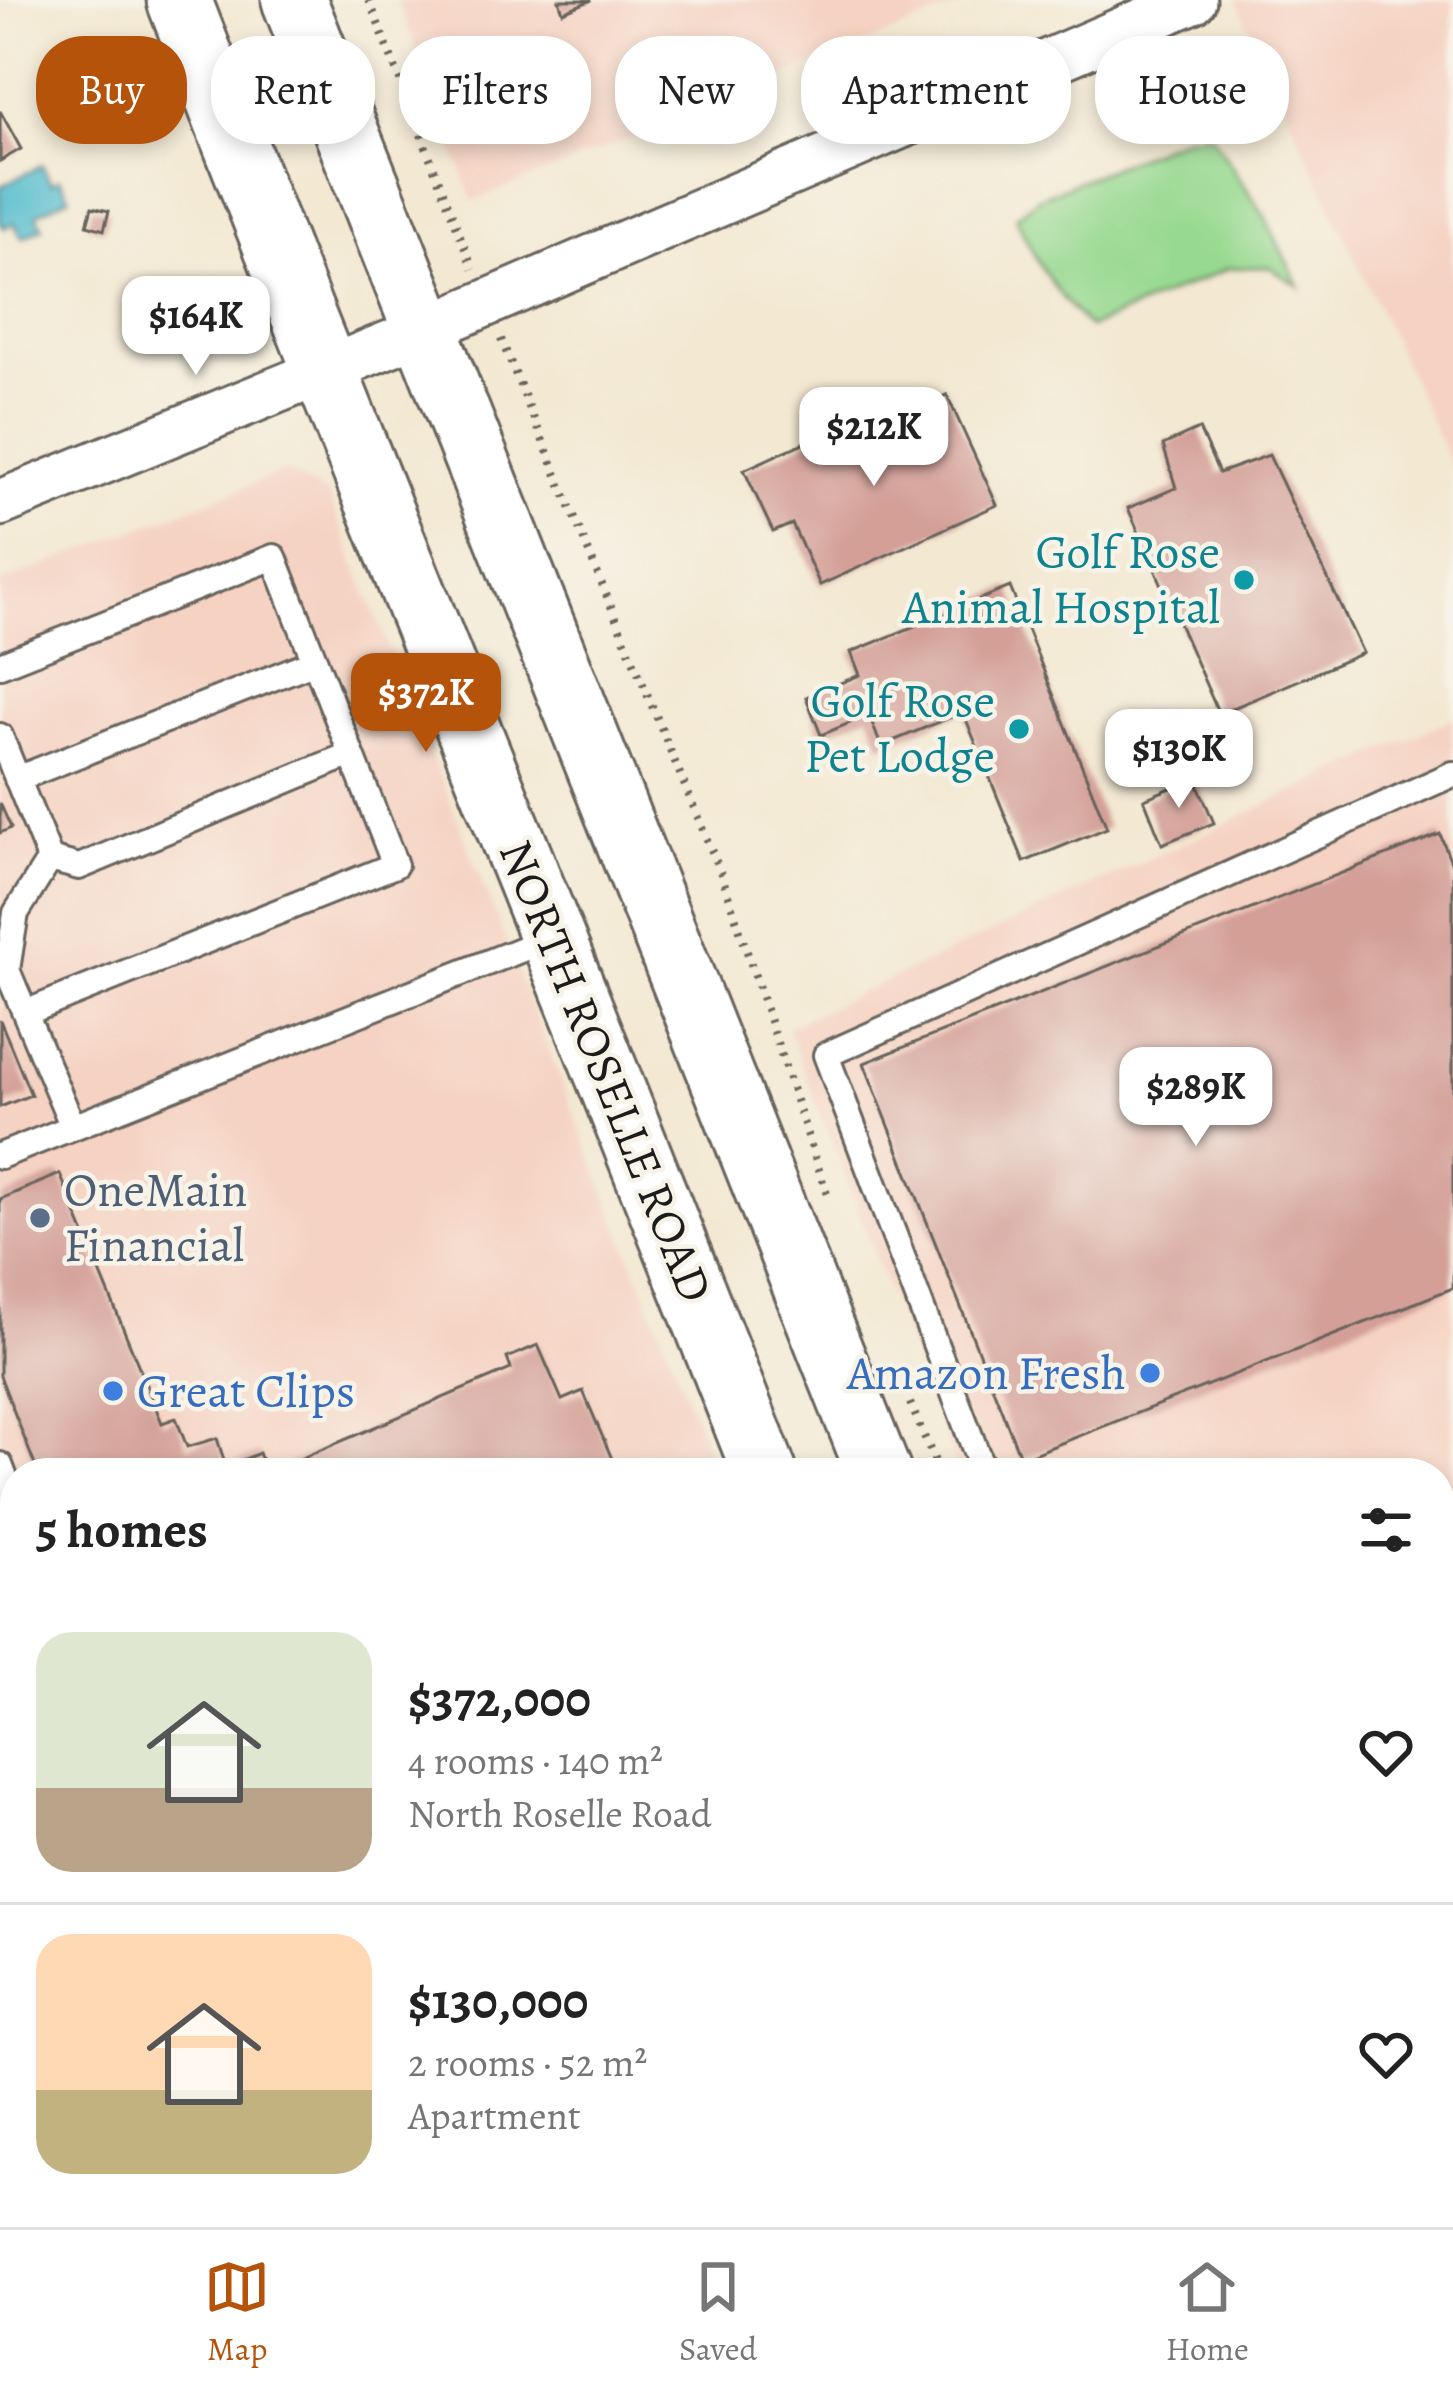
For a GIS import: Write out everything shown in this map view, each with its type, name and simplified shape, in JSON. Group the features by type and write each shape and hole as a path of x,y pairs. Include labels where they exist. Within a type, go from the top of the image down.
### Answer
{"main road":[{"name":"NORTH ROSELLE ROAD","path":"179,0 322,370 759,1458"},
{"path":"295,0 873,1458"}],"street":[{"path":"0,503 424,329 1193,0"}],"lane":[{"path":"0,665 274,557 395,865 25,1012"},
{"path":"17,778 315,661"},
{"path":"0,736 50,859"},
{"path":"50,859 80,867 351,754"},
{"path":"978,1458 826,1055 1453,774"},
{"path":"50,859 16,914 7,970 73,1127"},
{"path":"0,1156 553,936"}],"path":[{"path":"369,0 460,233"},
{"path":"533,418 722,877 831,1205"},
{"path":"905,1392 934,1458"}],"shaded area":[{"path":"397,0 974,0 884,36 801,36 801,69 777,79 777,36 615,36 615,144 473,201 451,144 591,144 591,36 411,36"},
{"path":"1236,0 1453,0 1453,470 1289,115 1289,36 1253,36"},
{"path":"286,471 328,495 711,1458 0,1458 0,583"},
{"path":"1453,718 1453,1458 953,1458 787,1027"}],"green space":[{"path":"1168,144 1217,144 1264,215 1299,286 1269,267 1229,268 1089,328 1047,276 1016,217 1038,198"}],"water":[{"path":"42,165 51,183 60,179 70,197 37,214 43,227 22,238 14,223 4,228 0,221 0,187"}],"building":[{"path":"559,0 592,0 563,12"},
{"path":"0,111 21,149 0,161"},
{"path":"92,207 109,211 104,230 87,225"},
{"path":"947,395 997,505 820,585 792,524 773,532 744,470 821,435 827,449"},
{"name":"Golf Rose Animal Hospital","path":"1199,429 1219,473 1269,455 1363,653 1219,714 1128,508 1176,488 1163,445"},
{"name":"Golf Rose Pet Lodge","path":"1010,587 1107,828 1024,862 963,712 881,746 869,715 821,735 806,697 860,675 851,652"},
{"path":"1195,778 1214,823 1162,844 1144,799"},
{"path":"0,803 11,828 0,833"},
{"path":"1440,834 1453,867 1453,1288 1021,1458 864,1063"},
{"path":"0,1020 31,1095 0,1107"},
{"path":"60,1174 162,1423 176,1418 187,1447 217,1438 223,1458 32,1458 0,1376 0,1199"},
{"path":"538,1345 562,1400 583,1391 612,1458 302,1458 511,1369 507,1358"}],"place":[{"name":"Golf Rose Animal Hospital","path":"1244,580"},
{"name":"Golf Rose Pet Lodge","path":"1019,729"},
{"name":"OneMain Financial","path":"40,1218"},
{"name":"Amazon Fresh","path":"1150,1373"},
{"name":"Great Clips","path":"113,1391"}]}
